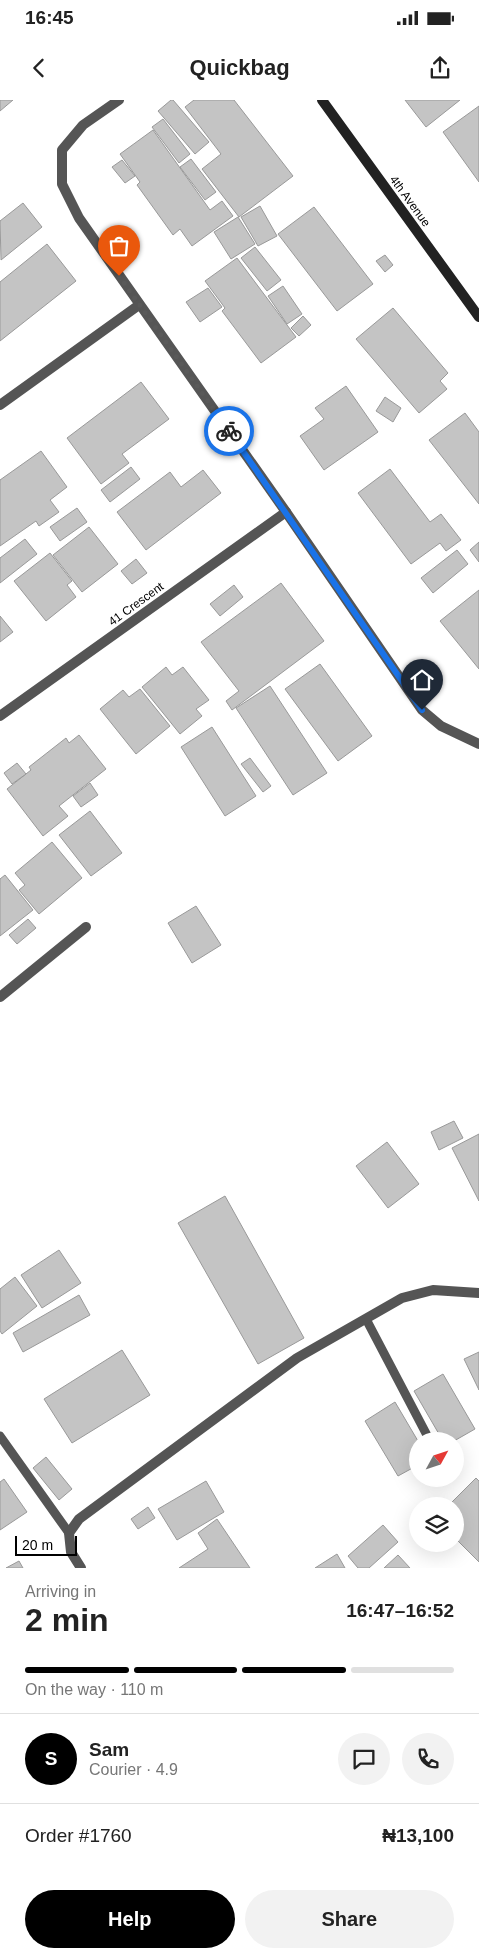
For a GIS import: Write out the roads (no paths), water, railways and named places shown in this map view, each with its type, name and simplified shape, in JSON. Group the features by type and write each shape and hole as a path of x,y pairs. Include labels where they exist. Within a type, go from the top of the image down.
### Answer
{"street":[{"path":"119,100 83,125 62,150 62,184 78,218 286,512 422,710 441,726 479,744"},
{"name":"4th Avenue","path":"322,100 479,317"},
{"path":"0,405 139,305"},
{"name":"41 Crescent","path":"0,716 286,512"},
{"path":"0,997 86,927"},
{"path":"80,1568 71,1552 69,1533 79,1519 297,1358 402,1298 433,1290 478,1294"}],"lane":[{"path":"366,1318 425,1432"},
{"path":"0,1438 69,1533"}]}
